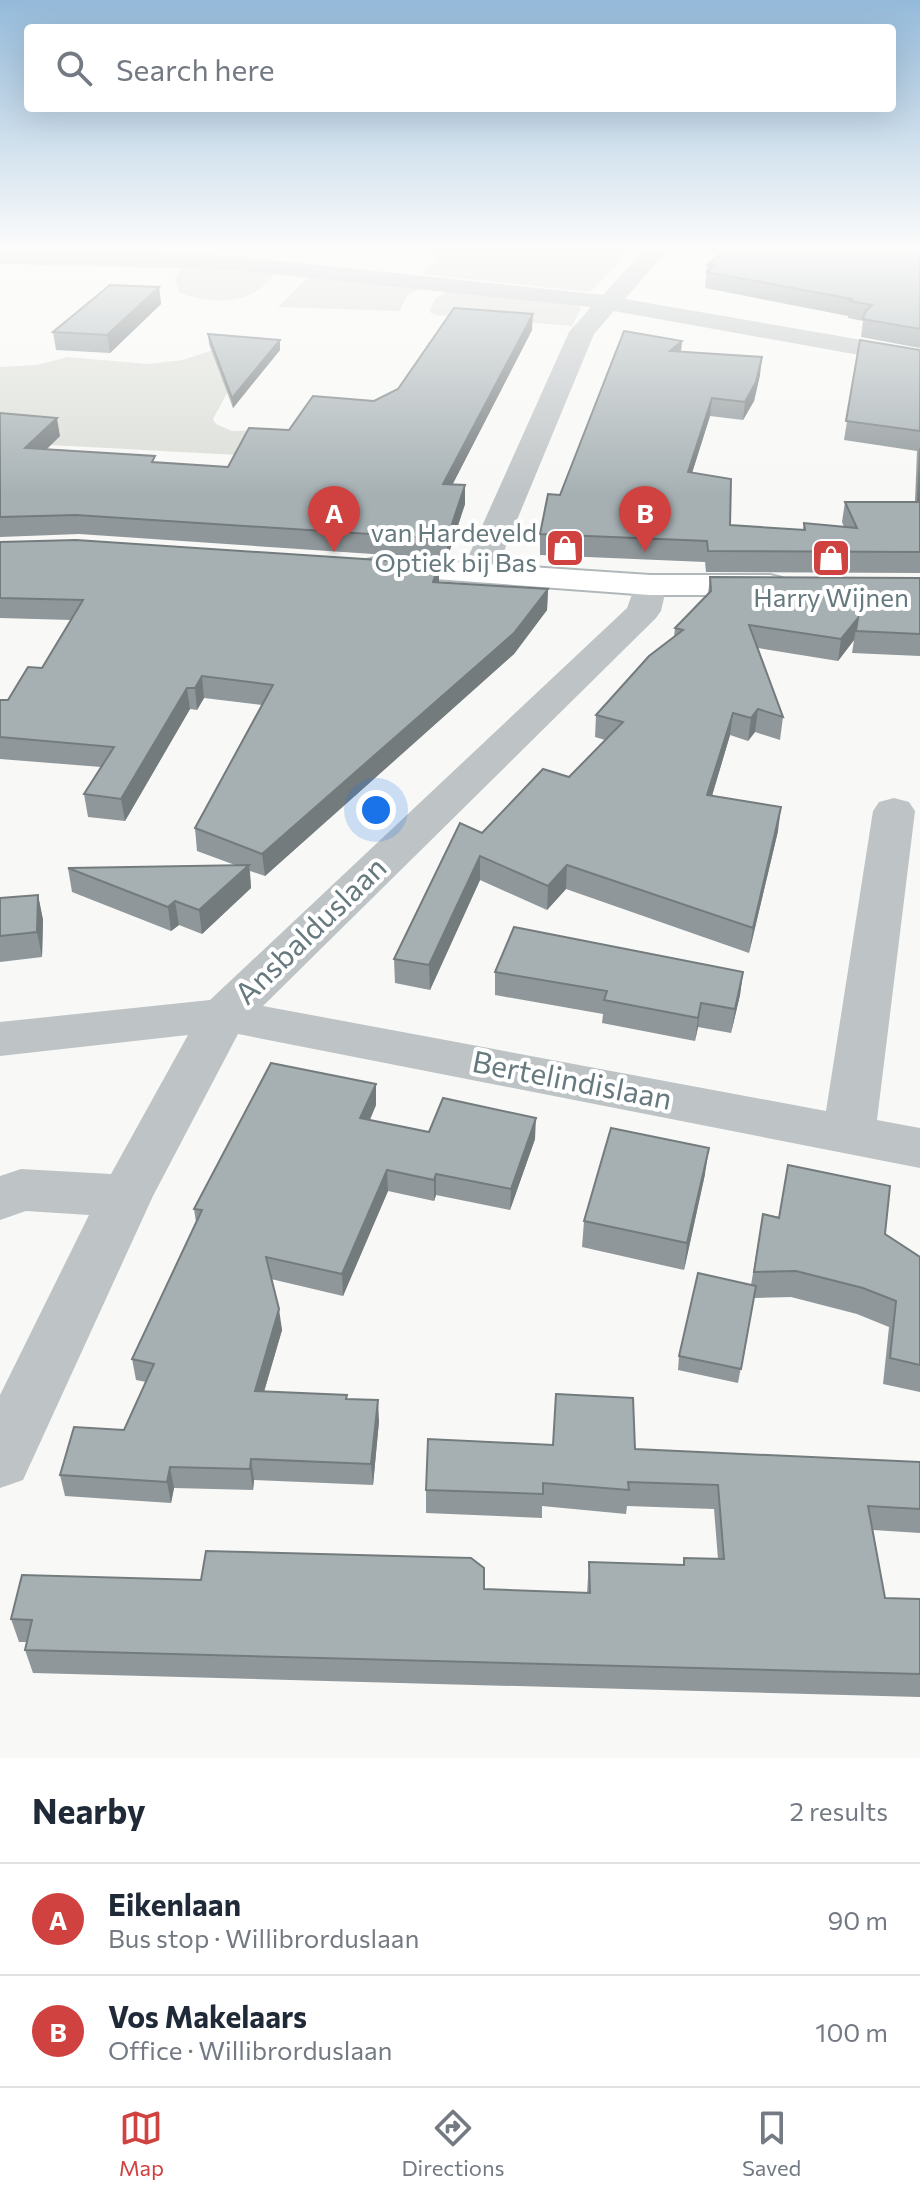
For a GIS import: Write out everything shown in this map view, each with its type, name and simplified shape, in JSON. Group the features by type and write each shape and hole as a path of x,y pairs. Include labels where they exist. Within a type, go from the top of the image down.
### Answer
{"main road":[{"path":"347,565 650,585 809,586"}],"street":[{"path":"478,573 582,332"},
{"path":"775,332 920,358"},
{"name":"Ansbalduslaan","path":"0,1039 224,1015 644,611 650,585"},
{"path":"849,1134 894,811"},
{"path":"0,1460 126,1196 224,1015"},
{"name":"Bertelindislaan","path":"224,1015 920,1148"},
{"path":"0,1199 21,1190 126,1196"}],"shaded area":[{"path":"228,345 232,384 213,419 216,424 232,431 270,430 274,457 14,443 0,416 0,367 37,365 68,357 147,364 183,360"}],"building":[{"path":"54,332 110,332 107,335"},
{"path":"437,332 523,332 443,484 465,485 447,539 76,515 0,517 0,413 57,418 25,448 155,456 152,462 228,467 249,428 289,430 313,396 374,401 398,389"},
{"path":"624,332 630,332 682,341 670,351 762,357 756,382 745,402 712,398 688,472 731,479 730,525 805,530 804,523 857,528 845,502 918,502 920,448 920,552 708,551 707,541 540,534 548,494 560,495"},
{"path":"208,334 280,340 232,398"},
{"path":"860,340 920,350 920,431 846,421"},
{"path":"76,540 439,564 433,582 548,589 514,633 262,854 195,828 273,685 202,676 195,688 187,688 121,799 84,794 114,747 0,737 0,700 8,700 28,667 42,668 83,600 0,598 0,542"},
{"path":"710,577 920,578 920,634 856,631 858,618 841,639 749,625 783,717 758,709 751,718 733,713 707,795 781,807 753,928 567,865 548,886 480,856 429,965 394,959 460,823 482,833 543,769 569,777 623,722 596,715 649,656 683,630 675,628 711,591"},
{"path":"249,865 199,910 175,901 168,907 68,868"},
{"path":"38,895 37,932 0,936 0,898"},
{"path":"514,927 743,972 735,1009 701,1003 698,1018 604,1000 607,991 495,972"},
{"path":"271,1063 376,1084 360,1118 429,1132 443,1098 536,1118 511,1189 436,1174 434,1180 387,1170 342,1274 266,1257 279,1309 255,1391 347,1395 346,1399 378,1400 371,1464 251,1459 250,1469 170,1467 167,1482 60,1475 74,1427 124,1430 154,1364 132,1359 202,1210 194,1209"},
{"path":"611,1128 709,1148 687,1243 584,1221"},
{"path":"788,1165 890,1186 885,1234 920,1257 920,1365 890,1358 896,1301 863,1288 796,1271 754,1272 763,1214 779,1218"},
{"path":"698,1273 756,1286 741,1369 679,1356"},
{"path":"556,1394 633,1398 635,1449 920,1462 920,1509 868,1506 885,1598 920,1599 920,1674 25,1650 32,1620 11,1619 22,1575 201,1580 206,1551 471,1558 484,1568 484,1589 590,1593 589,1562 684,1565 684,1558 724,1559 718,1485 628,1482 629,1490 543,1483 543,1494 426,1490 428,1439 553,1445"}],"place":[{"name":"van Hardeveld Optiek bij Bas","path":"565,548"},
{"name":"Eikenlaan","path":"334,552"},
{"name":"Vos Makelaars","path":"645,552"},
{"name":"Harry Wijnen","path":"831,558"}]}
